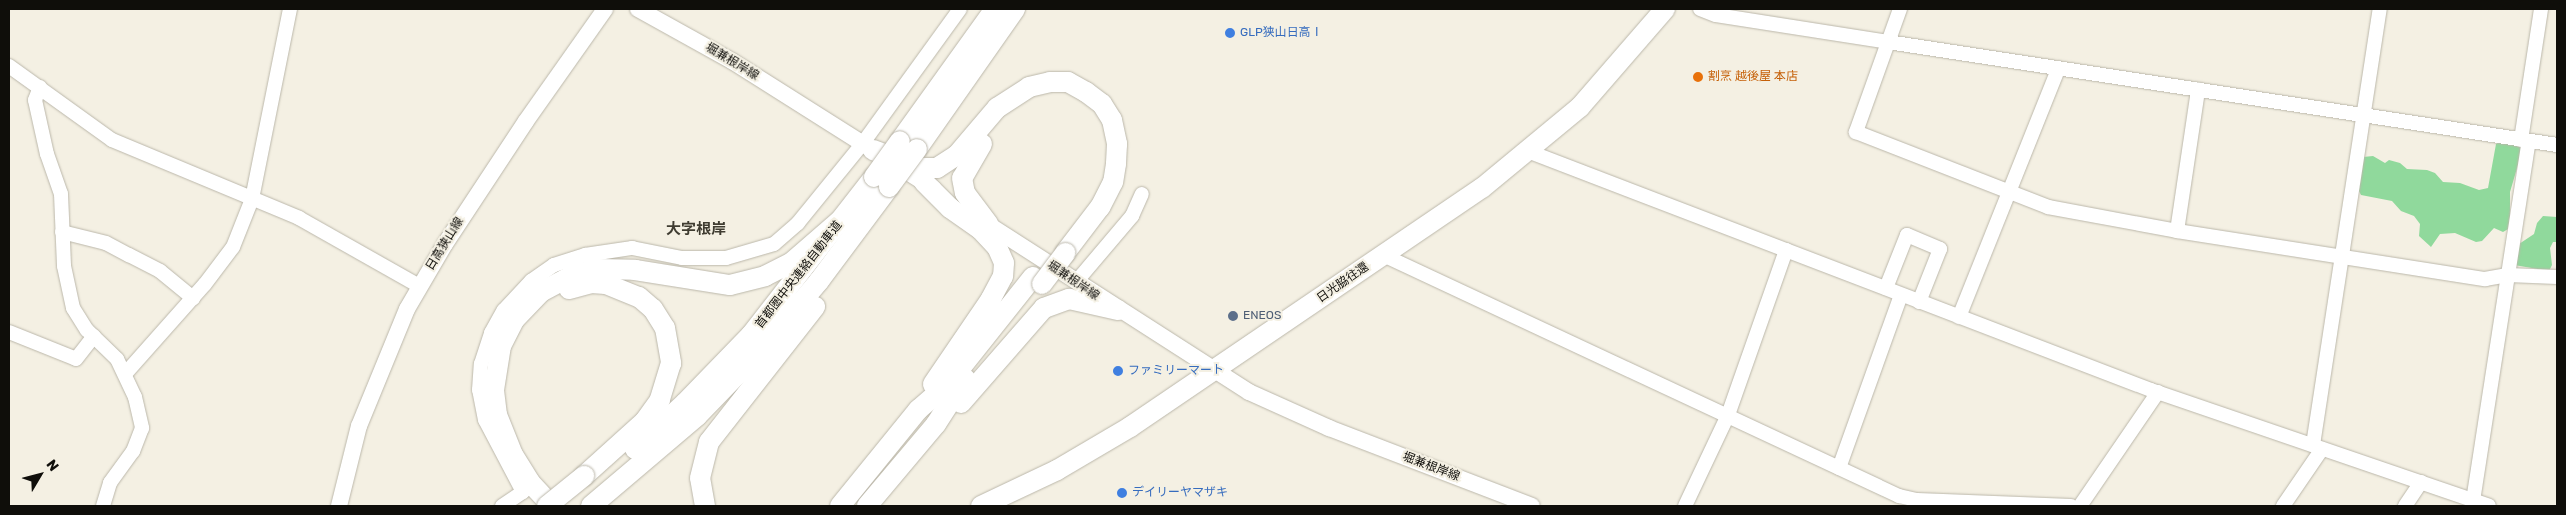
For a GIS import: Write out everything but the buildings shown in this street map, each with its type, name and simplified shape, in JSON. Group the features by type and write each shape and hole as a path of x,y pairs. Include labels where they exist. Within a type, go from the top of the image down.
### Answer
{"highway":[{"path":"705,506 700,478 709,442 816,306 909,145 996,9"},
{"path":"909,145 1015,9"},
{"name":"日光脇往還","path":"982,506 1096,448 1438,220 1530,152 1594,94 1665,9"},
{"path":"868,147 922,168 937,168 957,156 997,108 1029,87 1050,82 1068,82 1102,104 1112,120 1117,144 1116,164 1112,182 1100,207 1061,250 947,385 918,410"},
{"path":"988,224 965,193 962,178 967,166 1008,114 1033,98 1060,92 1082,101 1097,113 1105,128 1109,158 1089,206 1061,250"},
{"path":"840,506 918,410 991,299 1003,276 1004,263 998,247 980,229 950,208 924,182"},
{"name":"首都圏中央連絡自動車道","path":"593,491 685,404 752,335 844,217 886,184"},
{"name":"首都圏中央連絡自動車道","path":"565,506 593,491 697,416 759,352 819,282 886,184"},
{"path":"552,506 530,482 513,455 496,416 494,390 500,346 514,319 541,292 571,276 596,269 635,270 730,285 765,276 792,262 844,217"},
{"path":"936,424 955,392 1037,280"},
{"path":"547,506 593,491 660,400 671,364 665,328 653,309 623,289 606,284 591,283 554,296 530,318 509,358 505,408 512,428 543,480 565,506"},
{"path":"867,506 936,424 966,398 1044,308 1069,299 1118,310"}],"main road":[{"name":"日高狭山線","path":"339,506 359,426 391,343 419,286 526,121 605,9"},
{"name":"堀兼根岸線","path":"638,9 732,61 924,182 1118,310 1249,392 1328,428 1532,506"}],"street":[{"path":"125,374 193,298 232,247 252,199 290,9"},
{"path":"502,506 523,492 485,420 479,390 481,364 491,333 504,310 531,281 554,265 585,254 632,248 682,258 726,258 774,244 798,223 868,147 960,9"},
{"path":"1700,9 1716,15 2557,145"},
{"path":"1900,9 1856,132 2048,207 2177,232 2485,279 2508,275 2557,277"},
{"path":"2283,506 2317,447 2341,257 2380,9"},
{"path":"2473,501 2508,275 2541,9"},
{"path":"9,66 112,140 299,218 419,286"},
{"path":"1959,317 2058,69"},
{"path":"40,87 35,100 47,154 61,194 64,266 72,308 94,336 117,360 125,374 142,428 132,451 110,483 103,506"},
{"path":"2177,232 2198,90"},
{"path":"1530,152 2158,392 2489,506"},
{"path":"1076,282 1122,230 1142,194"},
{"path":"62,232 106,244 130,255 160,272 193,298"},
{"path":"1886,288 1907,235 1940,249 1919,302"},
{"path":"1685,506 1728,415 1786,250"},
{"path":"1383,256 1899,496 1917,500 2071,506"},
{"path":"1839,468 1901,295"},
{"path":"9,332 76,359 94,336"},
{"path":"2080,506 2158,392"},
{"path":"2405,506 2422,482"}],"green space":[{"path":"2501,141 2523,148 2510,192 2510,228 2503,232 2494,228 2482,241 2476,242 2455,233 2440,234 2431,247 2419,236 2420,224 2414,216 2401,211 2392,201 2361,195 2356,185 2363,157 2373,156 2385,163 2389,160 2400,163 2407,169 2427,170 2435,173 2443,182 2460,183 2479,190 2488,188 2496,144"},
{"path":"2543,216 2557,217 2557,242 2553,242 2550,248 2552,265 2549,271 2514,265 2519,244 2534,234 2537,223"}],"place":[{"name":"GLP狭山日高Ⅰ","path":"1230,33"},
{"name":"割烹 越後屋 本店","path":"1698,77"},
{"name":"ENEOS","path":"1233,316"},
{"name":"ファミリーマート","path":"1118,371"},
{"name":"デイリーヤマザキ","path":"1122,493"}],"district":[{"name":"大字根岸","path":"696,230"}]}
